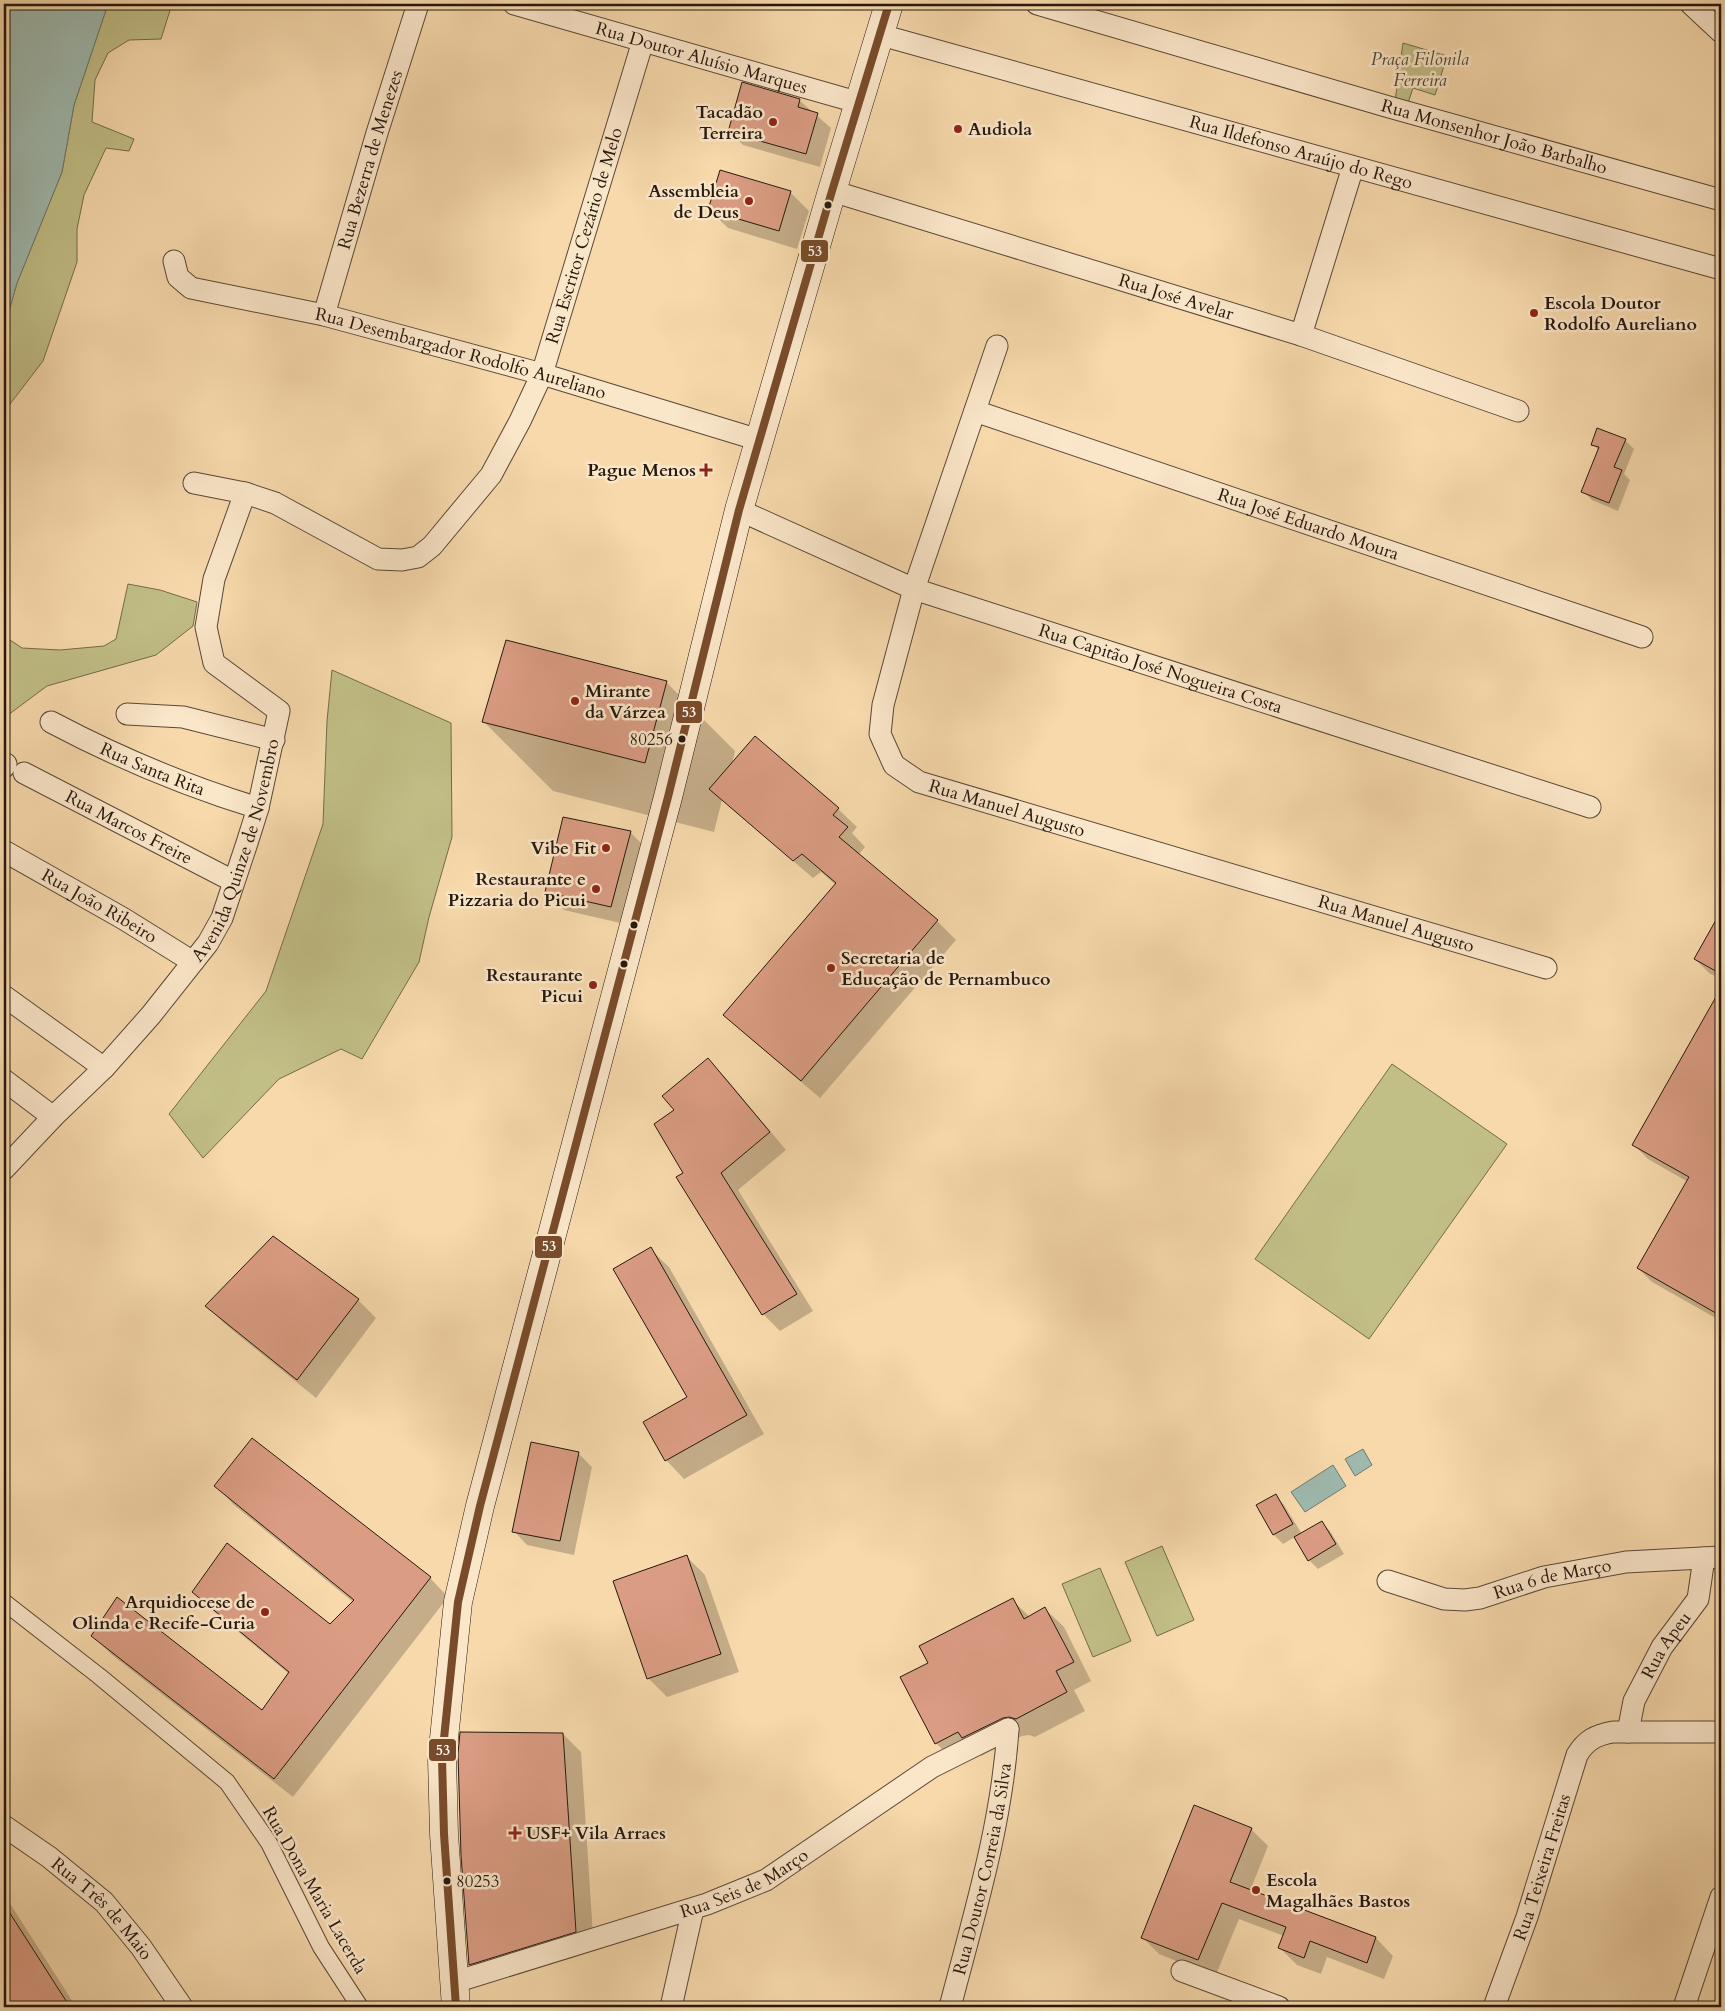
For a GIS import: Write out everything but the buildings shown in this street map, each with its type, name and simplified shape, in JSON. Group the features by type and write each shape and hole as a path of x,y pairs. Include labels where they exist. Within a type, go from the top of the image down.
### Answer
{"main road":[{"path":"456,1995 444,1834 442,1758 458,1602 483,1496 668,797 739,510 832,191 889,4"}],"street":[{"name":"Rua Bezerra de Menezes","path":"324,315 376,133 418,4"},
{"name":"Rua Doutor Aluísio Marques","path":"514,4 860,103"},
{"name":"Rua Monsenhor João Barbalho","path":"1037,4 1389,107 1721,200"},
{"path":"1691,4 1721,32"},
{"name":"Rua Ildefonso Araújo do Rego","path":"881,35 1721,270"},
{"name":"Rua Escritor Cezário de Melo","path":"245,493 275,503 378,559 402,560 418,557 432,546 491,475 520,421 542,374 643,41"},
{"path":"1301,335 1353,167"},
{"name":"Rua José Avelar","path":"832,191 1301,335 1518,411"},
{"name":"Rua Desembargador Rodolfo Aureliano","path":"174,261 178,277 191,288 324,315 542,374 759,440"},
{"name":"Rua Manuel Augusto","path":"997,346 914,589 883,705 880,734 894,765 920,782 1546,968"},
{"name":"Rua José Eduardo Moura","path":"975,411 1642,637"},
{"path":"194,483 245,493"},
{"name":"Avenida Quinze de Novembro","path":"4,1168 104,1068 151,1015 208,943 222,918 258,808 279,711 214,662 206,627 214,579 245,493"},
{"name":"Rua Capitão José Nogueira Costa","path":"739,510 914,589 1590,807"},
{"path":"127,714 183,717 274,740"},
{"name":"Rua Santa Rita","path":"51,722 152,770 258,808"},
{"name":"Rua Marcos Freire","path":"11,768 233,880"},
{"name":"Rua João Ribeiro","path":"4,851 124,919 193,962"},
{"path":"4,996 104,1068"},
{"path":"4,1080 53,1117"},
{"name":"Rua 6 de Março","path":"1388,1581 1444,1600 1465,1600 1480,1598 1544,1577 1618,1564 1713,1557"},
{"name":"Rua Apeu","path":"1628,1732 1634,1701 1662,1647 1698,1600 1713,1557"},
{"name":"Rua Dona Maria Lacerda","path":"4,1602 99,1676 227,1782 269,1843 321,1947 360,2007"},
{"name":"Rua Seis de Março","path":"456,1995 766,1880 932,1767 1008,1729"},
{"name":"Rua Doutor Correia da Silva","path":"950,2007 995,1832 1006,1762 1008,1729"},
{"path":"1628,1732 1721,1732"},
{"name":"Rua Teixeira Freitas","path":"1494,2007 1527,1917 1577,1755 1590,1739 1600,1735 1628,1732"},
{"name":"Rua Três de Maio","path":"4,1826 49,1857 104,1902 141,1947 182,2007"},
{"path":"1684,2007 1721,1897"},
{"path":"670,2007 693,1908"},
{"path":"1182,1971 1271,2006"}],"green space":[{"path":"108,4 172,4 161,39 129,40 108,53 95,80 92,122 134,139 129,151 106,148 84,195 77,229 77,262 43,361 10,404 4,417 4,328 17,283 62,172 74,105"},
{"name":"Praça Filonila Ferreira","path":"1403,43 1447,56 1435,95 1413,88 1406,109 1395,101"},
{"path":"128,584 160,590 197,602 193,626 156,655 47,686 4,718 4,636 22,648 60,650 104,646 116,639"},
{"path":"332,670 451,723 452,837 429,917 419,962 362,1059 341,1049 279,1079 203,1158 169,1114 266,991 323,824 327,721"},
{"path":"1392,1064 1507,1144 1369,1339 1255,1259"},
{"path":"1162,1546 1194,1620 1157,1636 1125,1562"},
{"path":"1100,1568 1131,1641 1093,1657 1062,1584"}],"shaded area":[{"path":"4,4 108,4 74,105 62,172 17,283 4,328"},
{"path":"1363,1449 1372,1465 1355,1476 1345,1459"},
{"path":"1333,1465 1346,1486 1305,1512 1291,1492"}],"transit line":[{"name":"53","path":"456,2007 444,1834 442,1758 458,1602 480,1506 668,797 739,510 832,191 889,4"}],"place":[{"name":"Tacadão Terreira","path":"773,122"},
{"name":"Audiola","path":"958,129"},
{"name":"Assembleia de Deus","path":"749,201"},
{"name":"Escola Doutor Rodolfo Aureliano","path":"1534,313"},
{"name":"Pague Menos","path":"706,470"},
{"name":"Mirante da Várzea","path":"575,701"},
{"name":"80256","path":"682,739"},
{"name":"Vibe Fit","path":"606,848"},
{"name":"Restaurante e Pizzaria do Picui","path":"596,889"},
{"name":"Secretaria de Educação de Pernambuco","path":"831,968"},
{"name":"Restaurante Picui","path":"593,985"},
{"name":"Arquidiocese de Olinda e Recife-Curia","path":"265,1612"},
{"name":"USF+ Vila Arraes","path":"515,1833"},
{"name":"80253","path":"447,1881"},
{"name":"Escola Magalhães Bastos","path":"1256,1890"}]}
